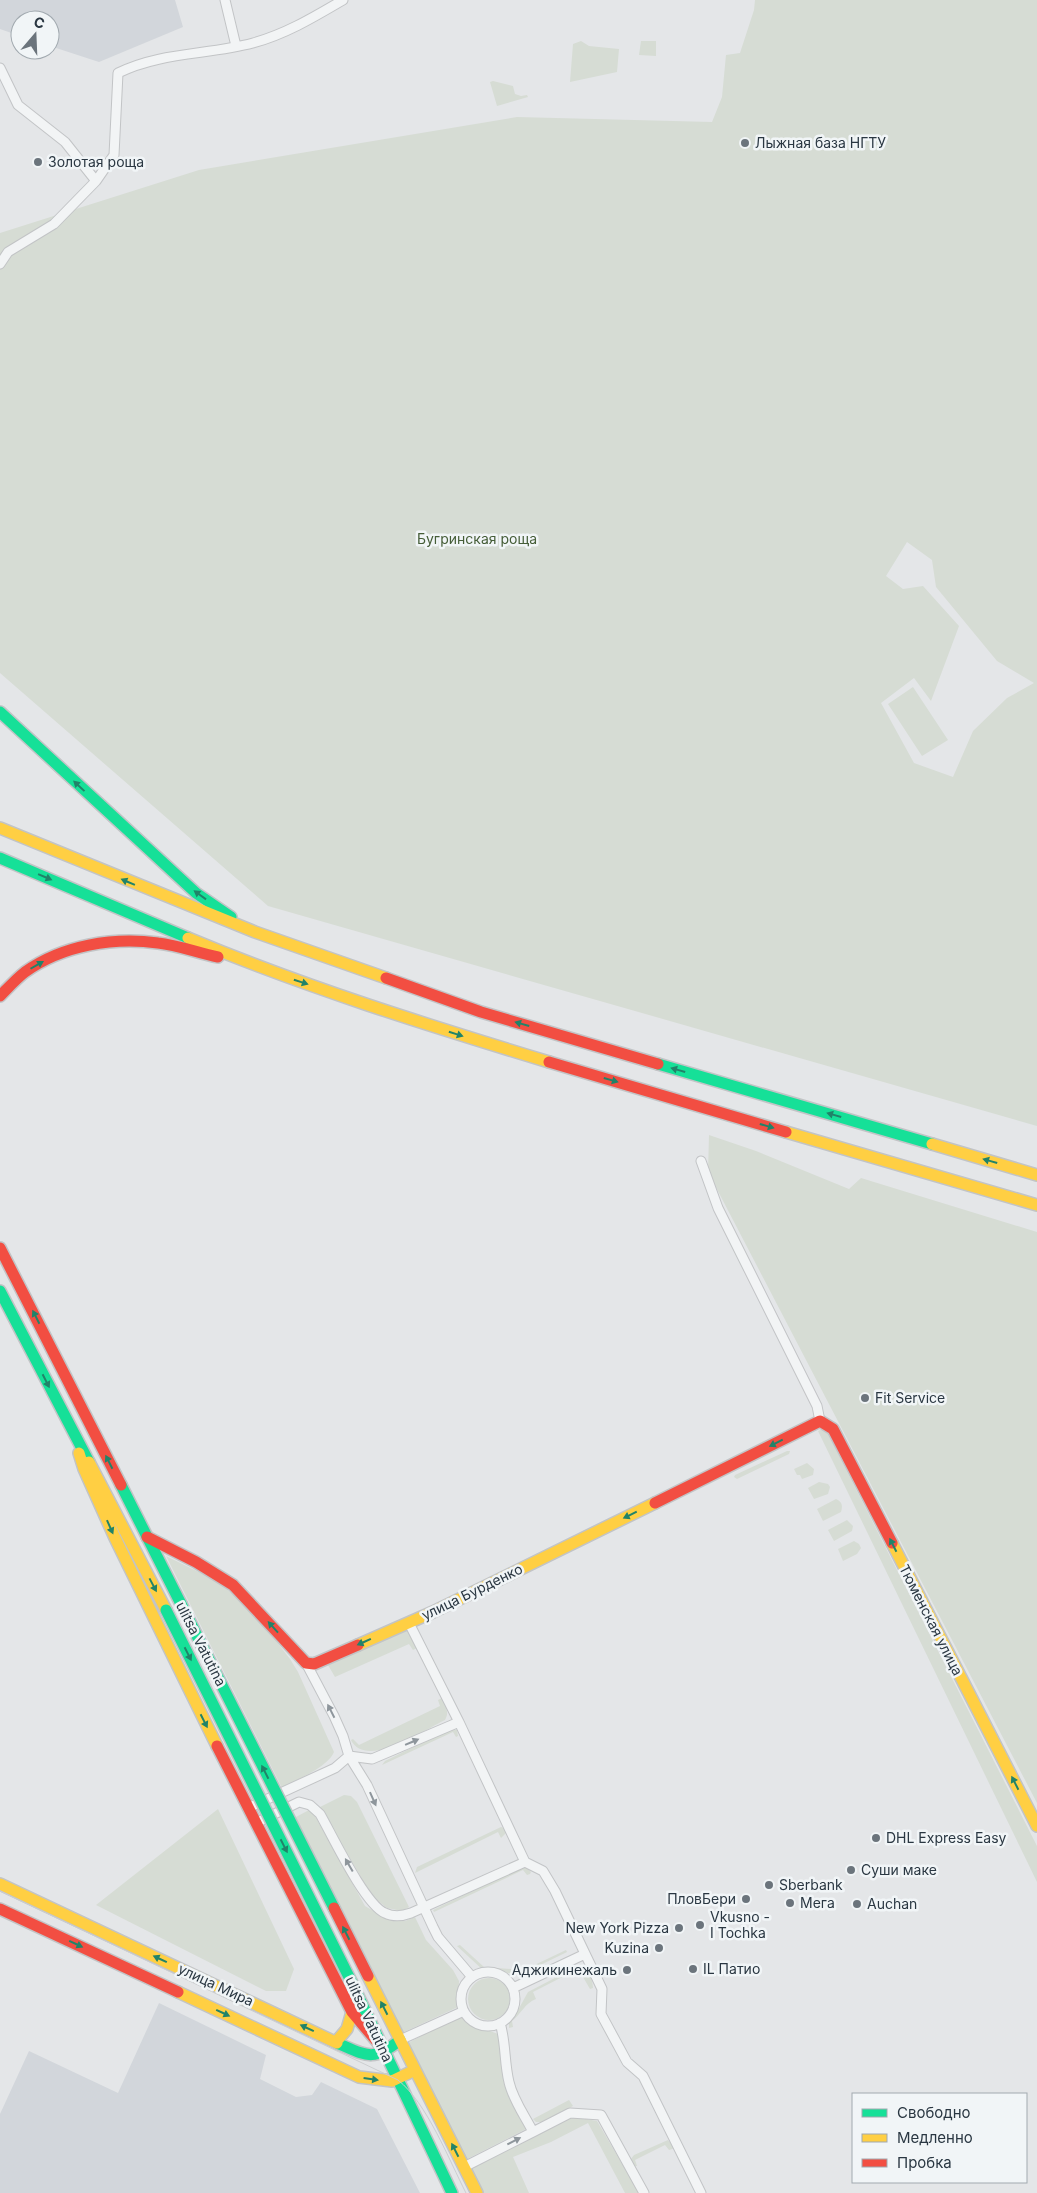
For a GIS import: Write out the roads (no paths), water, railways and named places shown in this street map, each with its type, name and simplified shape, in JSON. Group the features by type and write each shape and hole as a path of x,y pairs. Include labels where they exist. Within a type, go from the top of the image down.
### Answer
{"main road":[{"path":"0,712 196,893 255,932"},
{"path":"0,828 255,932 481,1012 1037,1175"},
{"path":"0,858 256,966 473,1040 1037,1205"},
{"path":"0,996 25,972 55,954 88,945 122,941 159,944 256,966"},
{"name":"ulitsa Vatutina","path":"0,1248 400,2040"},
{"name":"ulitsa Vatutina","path":"0,1291 166,1610 352,1983 398,2080"},
{"name":"улица Бурденко","path":"306,1663 314,1664 409,1623 820,1421"},
{"name":"Тюменская улица","path":"820,1421 834,1429 1037,1826"},
{"path":"73,1434 84,1469 121,1551 248,1808 352,2012 383,2049 400,2040 477,2193"},
{"path":"147,1537 196,1562 233,1585 306,1663"},
{"name":"улица Мира","path":"0,1884 366,2056 383,2049"},
{"name":"улица Мира","path":"0,1909 359,2077 398,2080"},
{"path":"46,1930 55,1909"},
{"path":"336,2042 349,2027 352,2012"},
{"path":"415,2070 398,2080 452,2193"}],"street":[{"path":"225,0 236,46"},
{"path":"0,264 8,252 54,224 96,181 114,155 118,72 146,61 253,43 301,24 343,0"},
{"path":"0,68 18,105 65,142 96,181"},
{"path":"701,1160 718,1208 817,1406 820,1421"},
{"path":"409,1623 459,1722 525,1862 543,1871 585,1954 602,1989 601,2014 627,2062 644,2076 701,2193"},
{"path":"306,1663 340,1729 349,1756 367,1785 438,1937 472,1977"},
{"path":"248,1808 335,1768 349,1756 372,1759 459,1722"},
{"path":"256,1823 299,1802 310,1805 320,1814 369,1901 385,1914 402,1916 525,1862"},
{"path":"513,1988 585,1954"},
{"path":"479,1973 495,1973 509,1981 513,1988 515,1996 512,2012 500,2023 484,2025 469,2018 464,2011 463,1989 472,1977 479,1973"},
{"path":"400,2040 464,2011"},
{"path":"500,2023 504,2035 509,2082 515,2098 533,2132"},
{"path":"464,2167 570,2113 601,2116 644,2193"}],"tram line":[{"path":"0,1891 398,2080 409,2090 428,2117 466,2193"}],"place":[{"name":"Лыжная база НГТУ","path":"745,143"},
{"name":"Золотая роща","path":"38,162"},
{"name":"Fit Service","path":"865,1398"},
{"name":"DHL Express Easy","path":"876,1838"},
{"name":"Суши маке","path":"851,1870"},
{"name":"Sberbank","path":"769,1885"},
{"name":"ПловБери","path":"746,1899"},
{"name":"Мега","path":"790,1903"},
{"name":"Auchan","path":"857,1904"},
{"name":"Vkusno - I Tochka","path":"700,1925"},
{"name":"New York Pizza","path":"679,1928"},
{"name":"Kuzina","path":"659,1948"},
{"name":"IL Патио","path":"693,1969"},
{"name":"Аджикинежаль","path":"627,1970"}],"park label":[{"name":"Бугринская роща","path":"477,539"}]}
